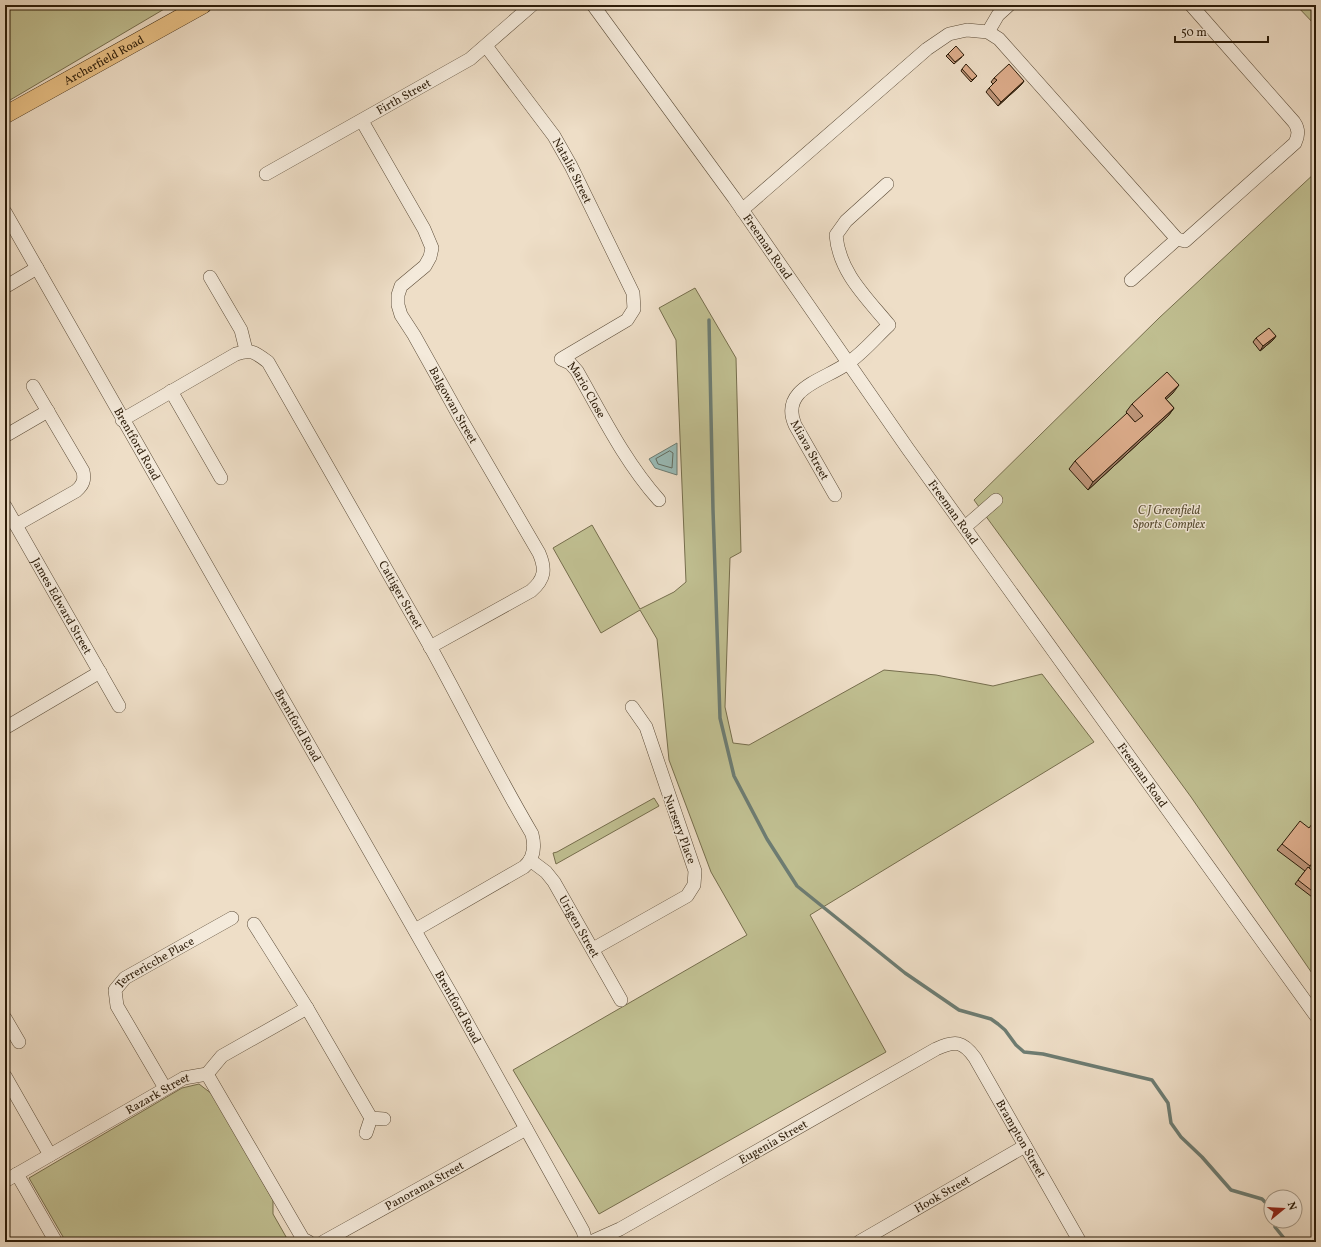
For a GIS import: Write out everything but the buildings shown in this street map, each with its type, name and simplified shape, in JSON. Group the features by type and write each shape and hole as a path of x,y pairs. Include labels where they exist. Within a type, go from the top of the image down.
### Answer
{"main road":[{"name":"Archerfield Road","path":"5,115 203,5"}],"street":[{"name":"Firth Street","path":"266,174 470,59 532,5"},
{"name":"Freeman Road","path":"593,5 742,210 965,527 1316,1016"},
{"path":"988,32 998,15 1010,5"},
{"path":"742,210 938,41 949,34 967,30 988,32 998,39 1177,239 1185,241 1295,143 1298,135 1298,130 1294,122 1210,22 1191,5"},
{"name":"Natalie Street","path":"486,46 554,136 571,166 633,293 634,309"},
{"name":"Balgowan Street","path":"362,121 424,229 432,248 426,266 401,286 398,295 398,305 401,315 418,341 462,421 539,553 545,570 543,579 531,591 430,648"},
{"name":"Miava Street","path":"835,495 795,425 791,415 791,404 798,394 849,363 889,325 851,280 837,249 836,235 846,221 887,184"},
{"name":"Brentford Road","path":"5,212 122,420 415,930 583,1231 586,1242"},
{"path":"1131,280 1177,239"},
{"path":"5,287 37,268"},
{"path":"122,420 236,354 246,350 241,330 210,277"},
{"name":"Mario Close","path":"634,309 627,320 561,359 570,363 576,371 630,464 642,481 659,500"},
{"name":"Cattiger Street","path":"246,350 257,353 268,362 482,741 496,771 532,834 534,846 530,860"},
{"path":"16,525 76,491 82,485 84,478 83,471 33,386"},
{"path":"171,391 221,478"},
{"path":"5,436 48,411"},
{"path":"965,527 996,500"},
{"name":"James Edward Street","path":"5,506 119,706"},
{"path":"5,728 100,672"},
{"name":"Nursery Place","path":"593,949 687,896 695,879 695,871 646,727 632,707"},
{"path":"415,930 513,874 530,860"},
{"name":"Urigen Street","path":"530,860 546,872 554,882 621,1000"},
{"name":"Terrericche Place","path":"165,1088 117,1006 115,990 125,978 232,918"},
{"path":"254,924 378,1119 366,1133"},
{"name":"Razark Street","path":"5,1181 165,1088 184,1078 207,1074 222,1056 307,1008"},
{"path":"5,1018 19,1042"},
{"name":"Brampton Street","path":"956,1043 962,1044 970,1050 975,1058 1080,1242"},
{"name":"Eugenia Street","path":"591,1242 620,1228 936,1049 945,1045 956,1043"},
{"path":"207,1074 303,1239 309,1242"},
{"path":"5,1076 50,1155"},
{"name":"Panorama Street","path":"323,1242 526,1129"},
{"name":"Hook Street","path":"859,1242 1025,1146"},
{"path":"17,1174 56,1242"}],"green space":[{"path":"5,5 171,5 5,103"},
{"path":"1296,5 1316,5 1316,26"},
{"name":"C J Greenfield Sports Complex","path":"1316,172 1316,979 1191,797 974,500 1159,318"},
{"path":"695,288 736,358 741,552 730,558 725,707 733,743 749,745 884,670 936,675 993,686 1042,674 1094,742 810,915 886,1052 599,1214 513,1070 747,935 711,872 669,760 657,639 640,610 601,633 553,548 592,525 640,609 674,592 686,582 676,340 659,308"},
{"path":"654,798 659,806 556,864 553,853"},
{"path":"199,1084 212,1094 273,1200 273,1214 289,1242 66,1242 29,1178 182,1088"}],"water":[{"path":"677,443 677,475 655,468 649,459"}],"waterway":[{"path":"709,320 713,510 720,718 734,776 767,839 797,886 905,973 959,1010 991,1019 998,1024 1024,1052 1043,1054 1152,1080 1168,1103 1171,1123 1181,1137 1202,1157 1231,1190 1263,1200"},
{"path":"1277,1229 1287,1242"}]}
